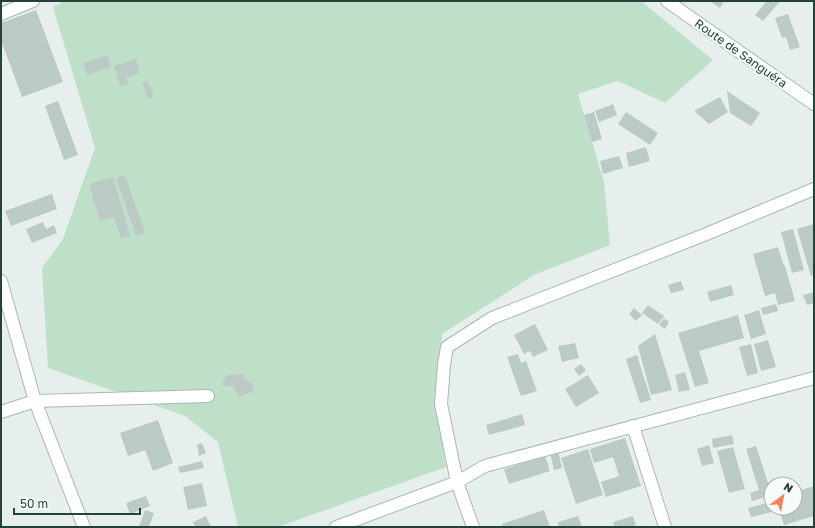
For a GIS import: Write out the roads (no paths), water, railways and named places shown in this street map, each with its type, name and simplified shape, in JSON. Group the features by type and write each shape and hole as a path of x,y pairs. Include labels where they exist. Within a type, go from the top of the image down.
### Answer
{"street":[{"path":"1,14 33,1"},
{"name":"Route de Sanguéra","path":"667,1 814,104"},
{"path":"473,527 457,482 442,404 444,365 447,347 492,318 704,235 814,189"},
{"path":"1,280 35,401 84,527"},
{"path":"336,527 457,482 484,466 814,378"},
{"path":"1,412 35,401 208,396"},
{"path":"633,426 665,527"}]}
